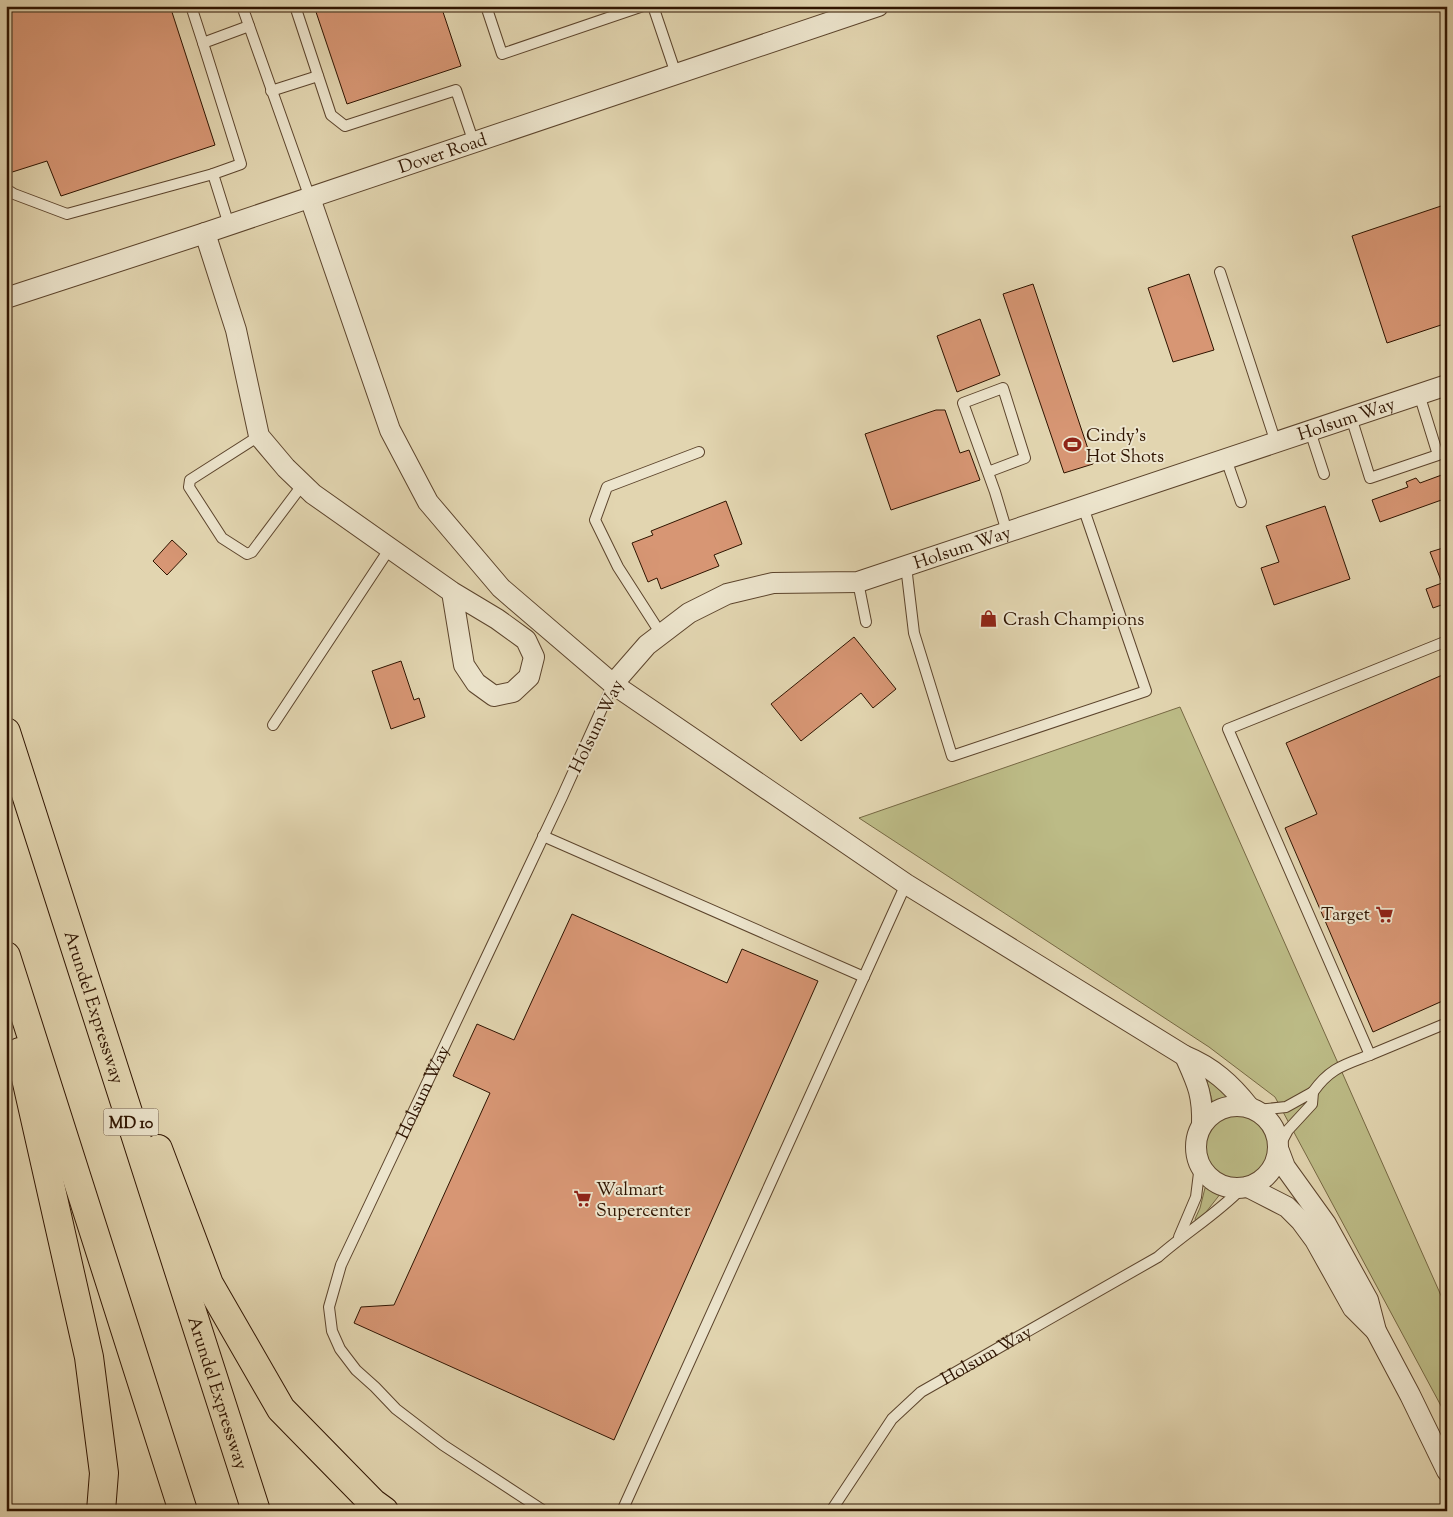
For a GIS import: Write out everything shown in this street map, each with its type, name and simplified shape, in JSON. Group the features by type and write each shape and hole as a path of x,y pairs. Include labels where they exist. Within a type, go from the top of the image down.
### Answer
{"highway":[{"name":"Arundel Expressway","path":"6,732 256,1511"},
{"path":"30,805 209,1284 281,1410 373,1503 384,1511"},
{"path":"6,956 183,1511"},
{"path":"6,992 89,1357 104,1472 101,1511"}],"street":[{"name":"Dover Road","path":"6,298 310,198 878,6"},
{"path":"310,198 390,430 428,502 501,588 613,684 906,884 1185,1056 1204,1064 1238,1092 1253,1109"},
{"path":"205,233 236,330 259,436 286,468 313,494 452,592 497,619 526,640 534,657 533,664 529,677 514,692 494,696 476,683 464,664 452,592"},
{"name":"Holsum Way","path":"613,684 647,645 689,613 727,594 773,583 858,582 1447,385"},
{"path":"1185,1056 1201,1093 1203,1108 1202,1125"},
{"path":"1279,1149 1276,1163 1269,1174 1259,1182 1245,1188 1229,1188 1217,1184 1207,1176 1196,1155 1198,1134 1202,1125 1209,1116 1223,1108 1239,1105 1253,1109 1266,1117 1278,1136 1279,1149 1285,1167 1326,1224 1368,1300 1376,1331 1447,1471"},
{"path":"1245,1188 1286,1207 1301,1221 1316,1240 1353,1308 1376,1331"}],"lane":[{"path":"6,189 14,194 67,214 213,174 242,164 191,6"},
{"path":"242,6 310,198"},
{"path":"295,6 331,115 345,126 456,90 474,143"},
{"path":"486,6 502,54 643,6"},
{"path":"653,6 676,74"},
{"path":"203,43 249,26"},
{"path":"272,91 318,76"},
{"path":"213,174 229,225"},
{"path":"1220,272 1276,443"},
{"path":"988,472 1025,458 1003,388 963,403 1007,532"},
{"path":"1351,417 1370,478 1438,455 1419,394"},
{"path":"1310,430 1324,474"},
{"path":"259,436 190,480 190,487 222,538 247,554 252,552 303,484"},
{"path":"661,634 618,567 595,520 608,487 699,452"},
{"path":"1226,459 1241,502"},
{"path":"906,566 914,633 952,756 1146,691 1083,507"},
{"path":"273,725 390,548"},
{"path":"858,582 866,622"},
{"path":"1370,1055 1228,729 1447,641"},
{"name":"Holsum Way","path":"544,1511 443,1445 396,1409 356,1370 340,1349 332,1331 329,1307 341,1265 613,684"},
{"path":"543,836 864,977"},
{"path":"622,1511 906,884"},
{"path":"1253,1109 1286,1108 1313,1092 1334,1069 1447,1023"},
{"path":"1279,1149 1288,1130 1312,1104 1313,1092"},
{"path":"1179,1238 1196,1197 1200,1165"},
{"name":"Holsum Way","path":"831,1511 892,1419 921,1392 1158,1257 1179,1238 1218,1211 1245,1188"}],"shaded area":[{"path":"1180,707 1447,1309 1447,1417 1275,1097 1209,1047 859,818"},
{"path":"1207,1077 1228,1097 1213,1104"},
{"path":"1232,1115 1244,1115 1261,1124 1268,1135 1270,1147 1268,1159 1261,1170 1244,1179 1232,1179 1220,1174 1211,1165 1206,1153 1206,1141 1211,1129 1220,1120"},
{"path":"1207,1187 1221,1193 1199,1221 1196,1221 1205,1188"}],"building":[{"path":"6,6 170,6 215,145 61,196 47,161 6,174"},
{"path":"314,6 441,6 461,66 347,104"},
{"path":"1447,204 1447,323 1387,343 1352,236"},
{"path":"1189,274 1214,350 1173,362 1148,288"},
{"path":"1033,284 1093,464 1064,473 1003,294"},
{"path":"980,319 1000,375 957,392 937,336"},
{"path":"936,410 945,410 960,453 969,450 980,480 891,510 865,434"},
{"path":"1447,473 1447,498 1380,522 1372,500 1408,487 1406,482 1416,478 1420,483"},
{"path":"726,501 742,544 714,555 719,566 661,589 657,578 648,582 632,543 653,535 651,531"},
{"path":"1325,506 1350,579 1274,605 1261,568 1279,562 1266,526"},
{"path":"172,540 187,554 167,575 153,561"},
{"path":"1443,548 1447,554 1447,603 1433,608 1426,589 1442,583 1430,552"},
{"path":"854,637 896,689 873,708 861,693 801,741 771,704"},
{"path":"401,661 414,700 419,698 425,717 391,729 372,671"},
{"name":"Target","path":"1447,673 1447,999 1373,1032 1285,828 1317,814 1286,743"},
{"name":"Walmart Supercenter","path":"572,914 727,983 742,949 818,981 614,1440 354,1323 361,1307 394,1305 490,1093 453,1076 477,1024 514,1040"}],"place":[{"name":"Cindy's Hot Shots","path":"1072,445"},
{"name":"Crash Champions","path":"989,619"},
{"name":"Target","path":"1384,914"},
{"name":"Walmart Supercenter","path":"582,1199"}]}
